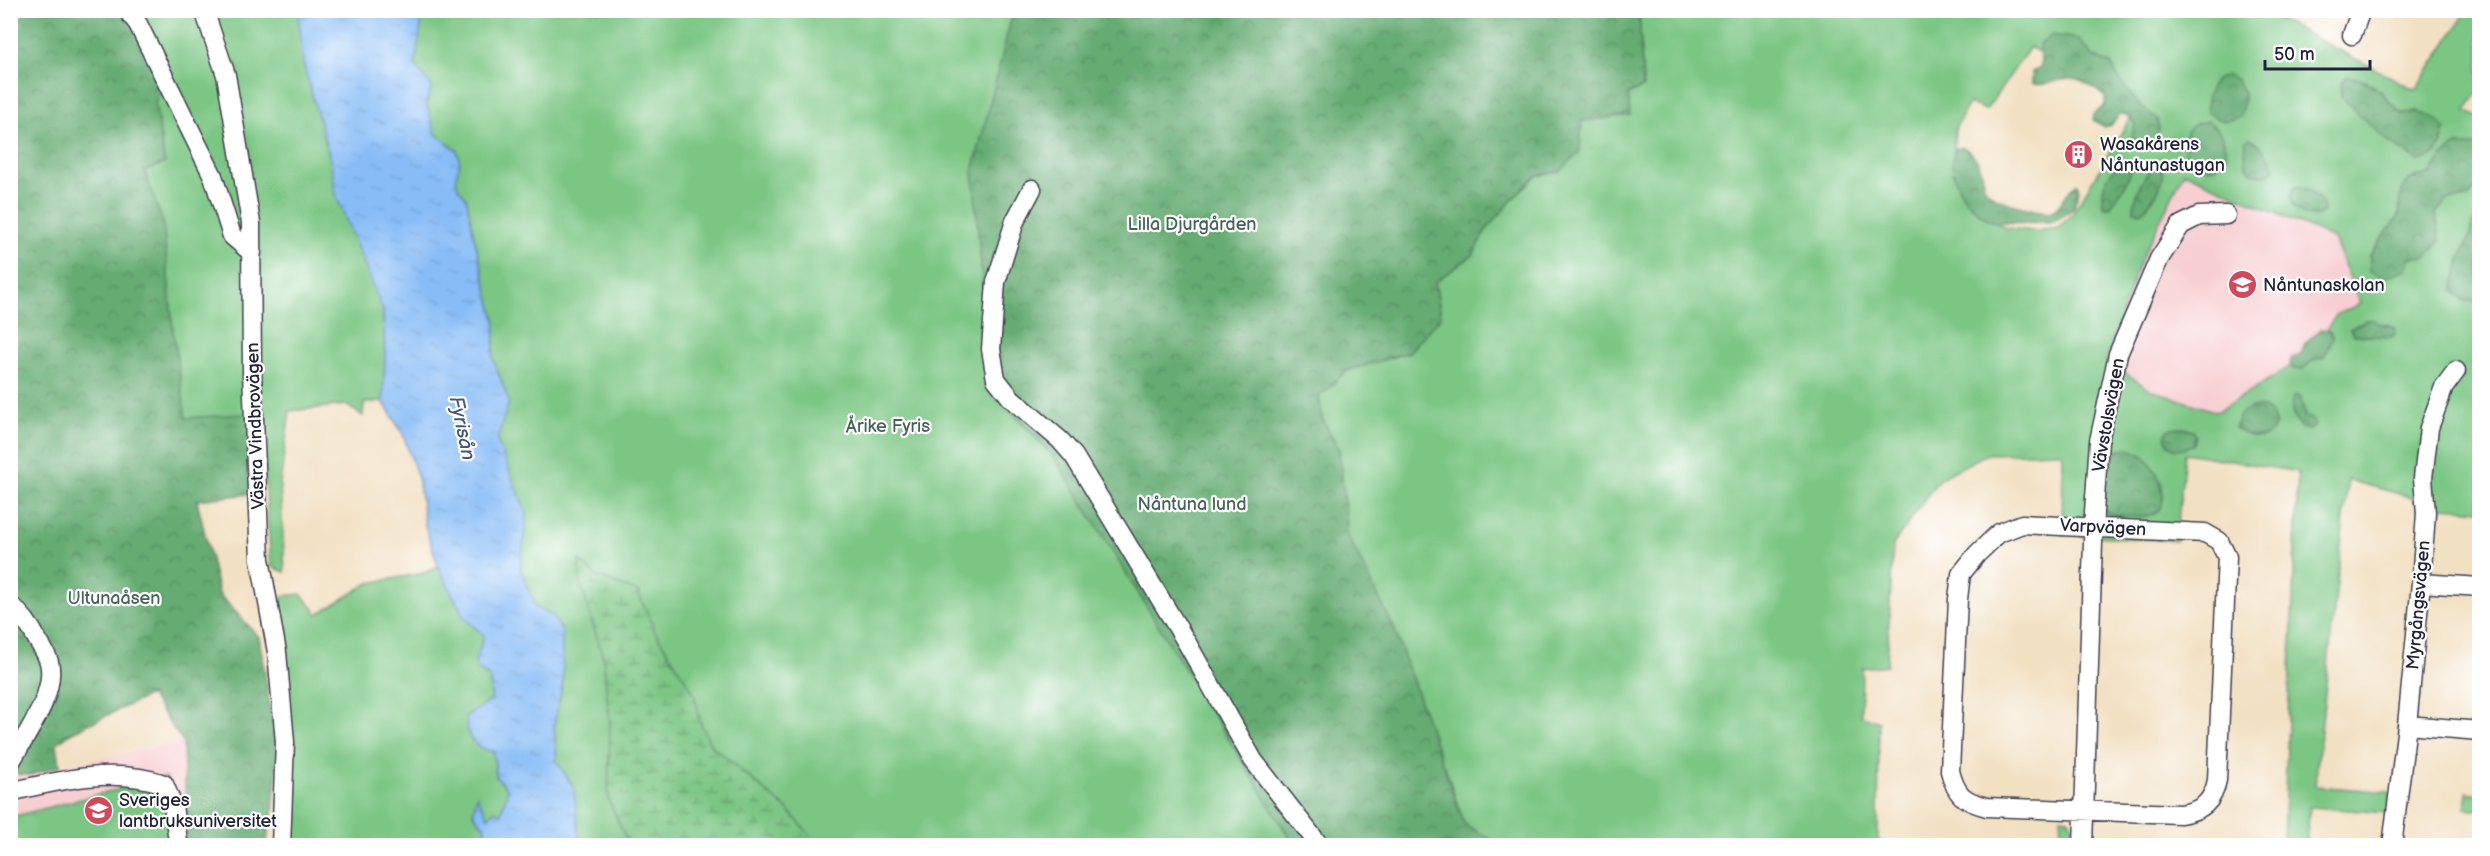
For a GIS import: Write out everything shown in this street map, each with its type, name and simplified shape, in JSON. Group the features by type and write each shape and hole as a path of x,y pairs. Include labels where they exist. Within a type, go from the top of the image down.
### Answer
{"street":[{"path":"127,10 138,24 213,176 232,236 252,253"},
{"name":"Västra Vindbrovägen","path":"204,10 226,75 251,223 252,373 260,559 277,652 285,742 281,846"},
{"path":"2352,35 2361,10"},
{"path":"1032,189 1015,220 996,282 992,349 996,379 1011,399 1060,440 1074,456 1187,643 1252,760 1320,846"},
{"name":"Vävstolsvägen","path":"2083,846 2099,441 2118,354 2159,258 2181,225 2199,216 2226,215"},
{"name":"Myrgångsvägen","path":"2392,846 2421,583 2426,513 2424,478 2429,428 2444,387 2456,371"},
{"name":"Varpvägen","path":"2022,524 2205,533 2219,541 2227,557 2215,793 2200,809 2180,814 2084,809 1987,807 1968,803 1954,788 1950,771 1961,574 1977,554 1999,533 2022,524"},
{"path":"2421,583 2480,587"},
{"path":"10,605 21,614 36,636 49,660 51,678 47,695 10,763"},
{"path":"2407,725 2480,731"},
{"path":"10,792 89,776 147,778 164,784 169,793 178,841 175,846"}],"shaded area":[{"name":"Nåntunaskolan","path":"2184,172 2335,239 2360,304 2307,356 2217,412 2151,390 2106,361 2138,266"},
{"name":"Sveriges lantbruksuniversitet","path":"183,742 187,845 11,846 11,774 30,775 60,766"}],"green space":[{"name":"Årike Fyris","path":"10,11 1600,11 1301,390 1347,534 1339,450 1322,418 1319,397 1346,371 1409,352 1441,316 1435,282 1473,255 1486,230 1519,192 1537,176 1561,171 1582,121 1643,87 1639,11 2263,11 2416,90 2467,11 2479,11 2479,90 2466,111 2479,118 2479,145 2462,146 2450,150 2431,173 2409,180 2401,192 2399,216 2370,256 2411,257 2440,241 2436,213 2447,200 2468,198 2479,183 2479,209 2459,264 2479,301 2479,510 2444,507 2431,519 2419,510 2414,498 2348,480 2315,786 2390,792 2388,813 2310,807 2306,845 2283,845 2298,472 2185,453 2176,541 2062,534 2063,452 1987,454 1939,479 1893,545 1887,665 1862,668 1861,715 1879,722 1878,839 1884,845 1501,845 1464,824 1445,766 1276,815 1294,845 555,845 455,393 364,403 363,416 346,405 290,411 280,483 285,572 271,566 261,413 11,497","holes":["2030,47 2136,109 2071,216 2058,227 2038,231 2006,228 1989,217 1954,154 1955,129 1969,103 1986,110","2346,77 2356,78 2372,85 2401,113 2419,112 2445,129 2438,151 2425,159 2418,160 2386,140","2184,172 2334,239 2360,304 2337,314 2307,356 2217,412 2151,390 2106,360 2138,266","2388,324 2391,337 2354,335 2350,329","2150,462 2161,482 2163,500 2149,516 2115,516 2103,511"]},
{"name":"Ultunaåsen","path":"11,11 127,11 166,82 155,103 165,163 144,171 163,222 173,329 186,418 254,413 258,493 197,500 219,594 259,637 278,757 273,812 266,845 187,845 183,742 150,695 72,732 57,743 60,766 30,775 11,774"},
{"name":"Lilla Djurgården","path":"1010,11 1639,11 1643,87 1628,94 1630,115 1582,121 1580,151 1561,171 1536,176 1486,230 1473,255 1435,282 1441,316 1409,352 1346,371 1319,397 1322,418 1339,450 1348,536 1394,628 1464,824 1501,845 1294,845 1054,457 991,389 973,171 1012,16"},
{"path":"2052,35 2079,39 2093,56 2111,64 2130,94 2157,119 2159,130 2152,144 2140,149 2131,141 2135,124 2128,115 2120,114 2111,125 2105,127 2093,120 2094,114 2105,105 2105,96 2084,83 2075,79 2065,79 2041,84 2032,83 2032,72 2041,66 2040,44"},
{"path":"2227,75 2237,80 2244,94 2241,116 2223,120 2207,111 2207,96 2215,80"},
{"path":"2346,77 2365,81 2378,89 2400,113 2420,113 2437,120 2445,129 2438,151 2425,160 2418,161 2386,140 2342,98 2341,87"},
{"path":"2208,121 2222,136 2227,157 2211,168 2190,158 2185,153 2184,146 2187,130 2194,124"},
{"path":"2250,138 2265,151 2273,164 2274,168 2268,175 2254,173 2247,166 2246,141"},
{"path":"2457,145 2479,145 2479,183 2468,198 2447,200 2436,213 2440,241 2426,257 2411,257 2407,269 2384,278 2370,271 2370,255 2399,216 2401,192 2409,180 2431,173 2443,156"},
{"path":"1963,147 1974,156 1980,165 1985,188 2000,199 2049,213 2058,207 2077,184 2079,190 2073,209 2049,222 1996,222 1983,216 1967,200 1955,179 1953,158 1956,148"},
{"path":"2120,164 2129,164 2132,168 2126,184 2110,207 2104,207 2102,195 2105,183"},
{"path":"2158,165 2162,167 2162,174 2157,193 2141,213 2134,211 2144,178"},
{"path":"2296,186 2305,188 2314,194 2324,210 2312,217 2299,212 2292,200 2292,193"},
{"path":"2479,209 2479,301 2464,301 2453,291 2459,264"},
{"path":"2366,320 2395,327 2395,334 2391,337 2354,335 2350,329"},
{"path":"2321,329 2329,331 2333,339 2324,357 2312,361 2303,369 2293,369 2290,363 2292,358 2301,355 2305,343"},
{"path":"2298,396 2301,399 2305,417 2314,420 2315,426 2310,430 2301,428 2293,413 2293,397"},
{"path":"2252,407 2268,410 2272,415 2276,424 2268,435 2253,437 2235,428 2239,415"},
{"path":"2178,427 2193,430 2196,434 2194,444 2175,449 2168,443 2165,436 2169,429"},
{"path":"2126,448 2148,460 2159,479 2163,500 2158,511 2153,514 2131,517 2103,511 2101,472 2108,457"},
{"path":"579,560 596,576 638,592 655,632 694,693 701,724 710,744 788,810 819,845 626,845 627,841 608,799 610,724 603,657 580,582"},
{"path":"438,566 464,617 484,636 477,668 490,678 492,700 466,716 483,749 494,752 496,777 508,789 501,814 488,818 477,797 473,813 485,827 484,845 290,845 293,744 276,608 283,596 301,594 318,614 369,583 424,573"},
{"path":"166,777 187,845 11,846 11,817"},
{"path":"2467,792 2479,794 2479,810 2465,808"},
{"path":"2061,817 2067,818 2074,827 2076,845 2060,846"}],"water":[{"name":"Fyrisån","path":"298,11 419,11 421,26 415,66 432,86 426,103 436,134 457,150 460,163 456,176 458,188 466,197 496,323 493,358 509,402 497,440 527,514 520,569 536,608 552,615 562,631 563,682 554,725 557,761 574,788 580,845 484,845 485,827 473,813 477,796 488,817 495,810 501,814 508,789 496,777 494,752 475,744 468,731 466,716 492,700 490,678 477,668 475,662 484,636 464,617 438,566 425,525 418,478 403,434 383,401 385,359 383,311 336,195 330,158 303,63"}],"place":[{"name":"Wasakårens Nåntunastugan","path":"2079,154"},
{"name":"Nåntunaskolan","path":"2242,285"},
{"name":"Sveriges lantbruksuniversitet","path":"98,810"}],"park label":[{"name":"Nåntuna lund","path":"1192,504"}]}
